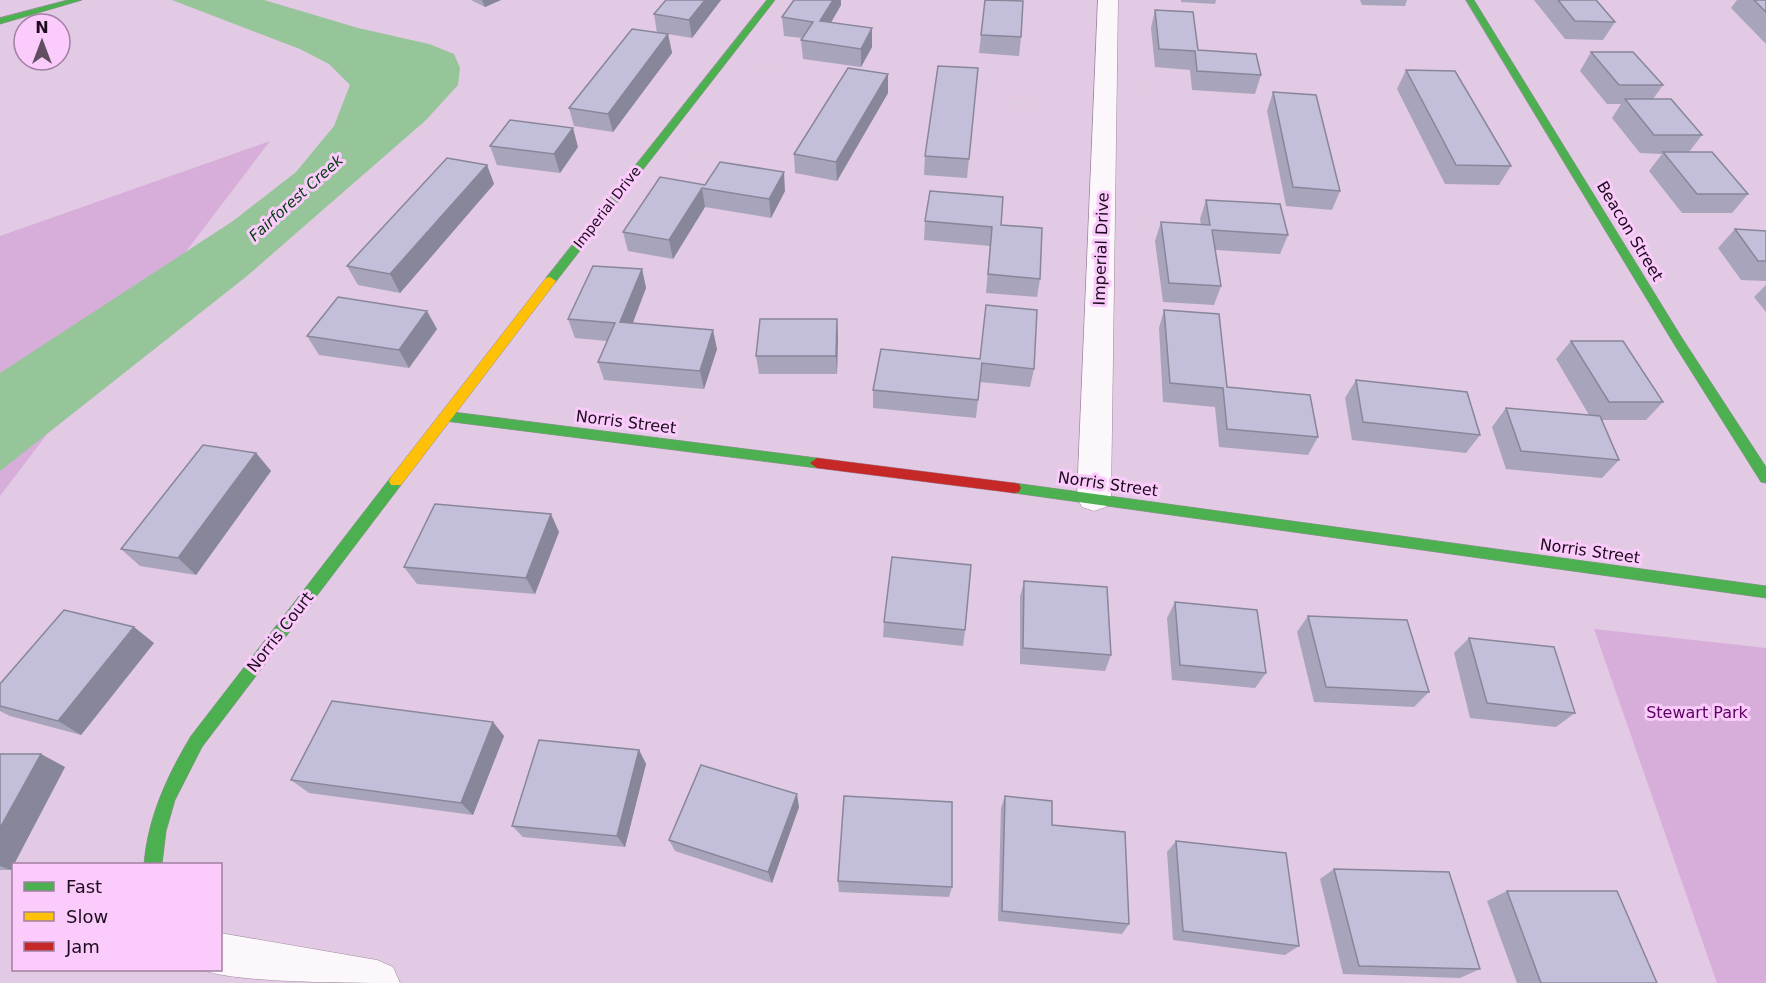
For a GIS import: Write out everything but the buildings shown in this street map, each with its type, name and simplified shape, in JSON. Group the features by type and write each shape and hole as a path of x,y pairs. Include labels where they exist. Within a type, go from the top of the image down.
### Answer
{"street":[{"path":"0,21 78,0"},
{"name":"Imperial Drive","path":"445,416 771,0"},
{"name":"Imperial Drive","path":"1094,498 1108,0"},
{"name":"Beacon Street","path":"1470,0 1678,341 1766,478"},
{"name":"Norris Street","path":"445,416 1094,498 1766,592"},
{"name":"Norris Court","path":"153,863 157,821 172,779 197,740 445,416"},
{"path":"222,955 377,983"}],"path":[{"path":"759,64 772,66"},
{"path":"882,77 909,76"},
{"path":"1144,87 1145,94"},
{"path":"1012,103 1028,104"},
{"path":"1011,133 1026,134"},
{"path":"690,156 709,160"},
{"path":"1146,217 1147,232"}],"green space":[{"path":"270,141 0,496 0,236"},
{"name":"Stewart Park","path":"1594,629 1766,648 1766,983 1717,983"}],"water":[{"name":"Fairforest Creek","path":"172,0 264,0 358,28 429,44 454,54 460,68 458,85 426,120 247,276 0,471 0,373 233,221 296,172 334,126 350,85 329,64 300,49"}],"traffic: fast":[{"path":"0,21 78,0"},
{"path":"550,281 771,0"},
{"path":"1470,0 1678,341 1766,478"},
{"path":"445,416 817,463"},
{"path":"153,863 157,831 167,799 197,741 396,481"},
{"path":"1014,488 1766,592"}],"traffic: slow":[{"path":"396,481 550,281"}],"traffic: jam":[{"path":"817,463 1014,488"}]}
